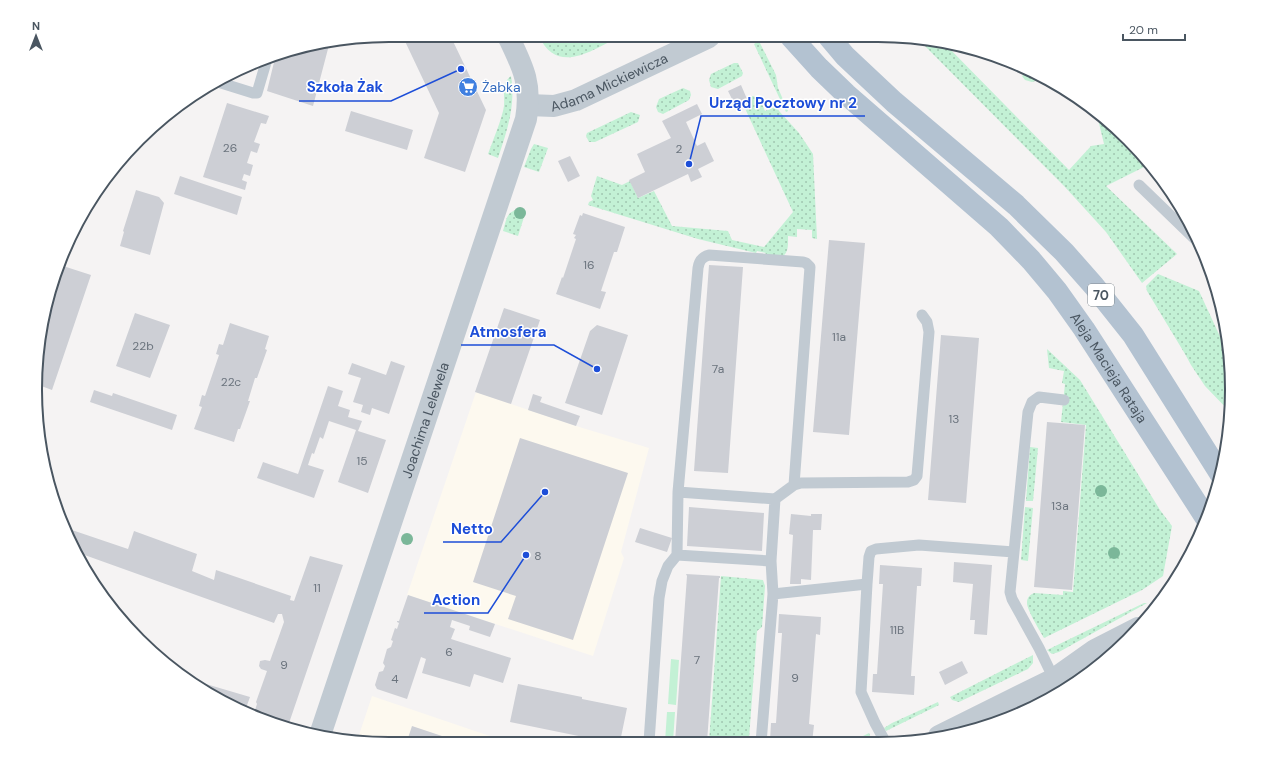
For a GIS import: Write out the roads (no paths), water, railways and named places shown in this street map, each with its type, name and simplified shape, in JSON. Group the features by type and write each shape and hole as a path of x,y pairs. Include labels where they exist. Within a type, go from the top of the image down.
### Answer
{"main road":[{"name":"Aleja Macieja Rataja","path":"796,42 819,68 892,135 999,227 1032,260 1084,328 1203,513"},
{"name":"70","path":"833,42 894,102 1016,205 1064,252 1094,286 1133,335 1216,467"}],"street":[{"name":"Joachima Lelewela","path":"322,730 521,135 528,105 527,80 511,42"},
{"name":"Adama Mickiewicza","path":"528,105 554,106 576,100 698,42"},
{"path":"956,727 1054,679 1095,650 1122,636"},
{"path":"1054,679 1077,673"}],"lane":[{"path":"225,84 257,93 265,65"},
{"path":"1139,185 1186,230"},
{"path":"649,737 659,598 662,580 668,566 677,555 678,492 698,268 701,259 705,256 709,255 803,262 810,267 794,485"},
{"path":"678,492 775,499 794,485 801,483 908,482 916,478 929,332 927,322 922,315"},
{"path":"1054,679 1012,599 1010,592 1028,412 1032,402 1039,397 1064,400"},
{"path":"761,737 773,594 771,561 775,499"},
{"path":"883,737 861,692 867,584 869,557 871,551 876,549 919,545 1014,552"},
{"path":"677,555 771,561"},
{"path":"773,594 867,584"}],"place":[{"name":"Szkoła Żak","path":"461,69"},
{"name":"Żabka","path":"468,87"},
{"name":"Urząd Pocztowy nr 2","path":"689,164"},
{"name":"Atmosfera","path":"597,369"},
{"name":"Netto","path":"545,492"},
{"name":"Action","path":"526,555"}]}
